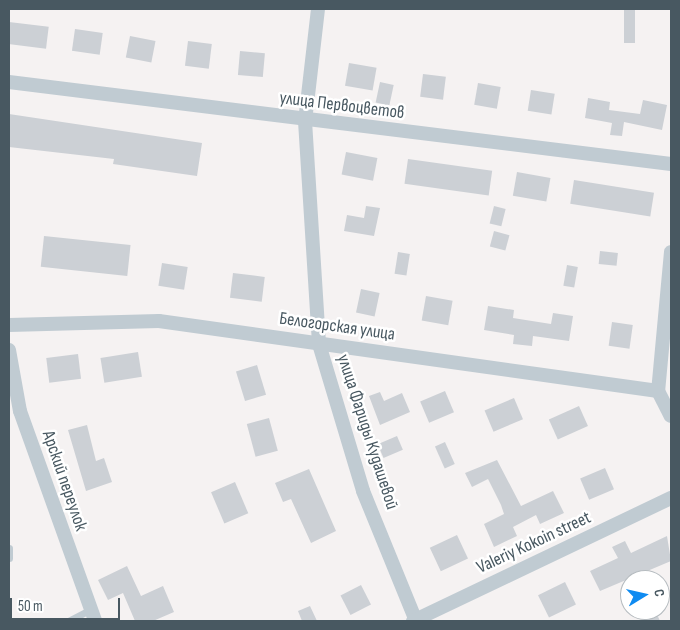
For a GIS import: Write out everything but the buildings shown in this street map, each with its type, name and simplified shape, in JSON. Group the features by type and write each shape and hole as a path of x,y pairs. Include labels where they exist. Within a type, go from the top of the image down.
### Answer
{"street":[{"name":"улица Фариды Кудашевой","path":"318,9 305,121 319,344 363,491 415,621"},
{"name":"улица Первоцветов","path":"9,82 305,121 671,164"},
{"path":"671,252 658,391 671,416"},
{"name":"Белогорская улица","path":"9,325 159,321 658,391"},
{"name":"Арский переулок","path":"9,350 20,411 93,616"},
{"name":"Valeriy Kokoin street","path":"415,621 671,498"}],"lane":[{"path":"9,548 9,558"},
{"path":"68,621 93,616"}]}
